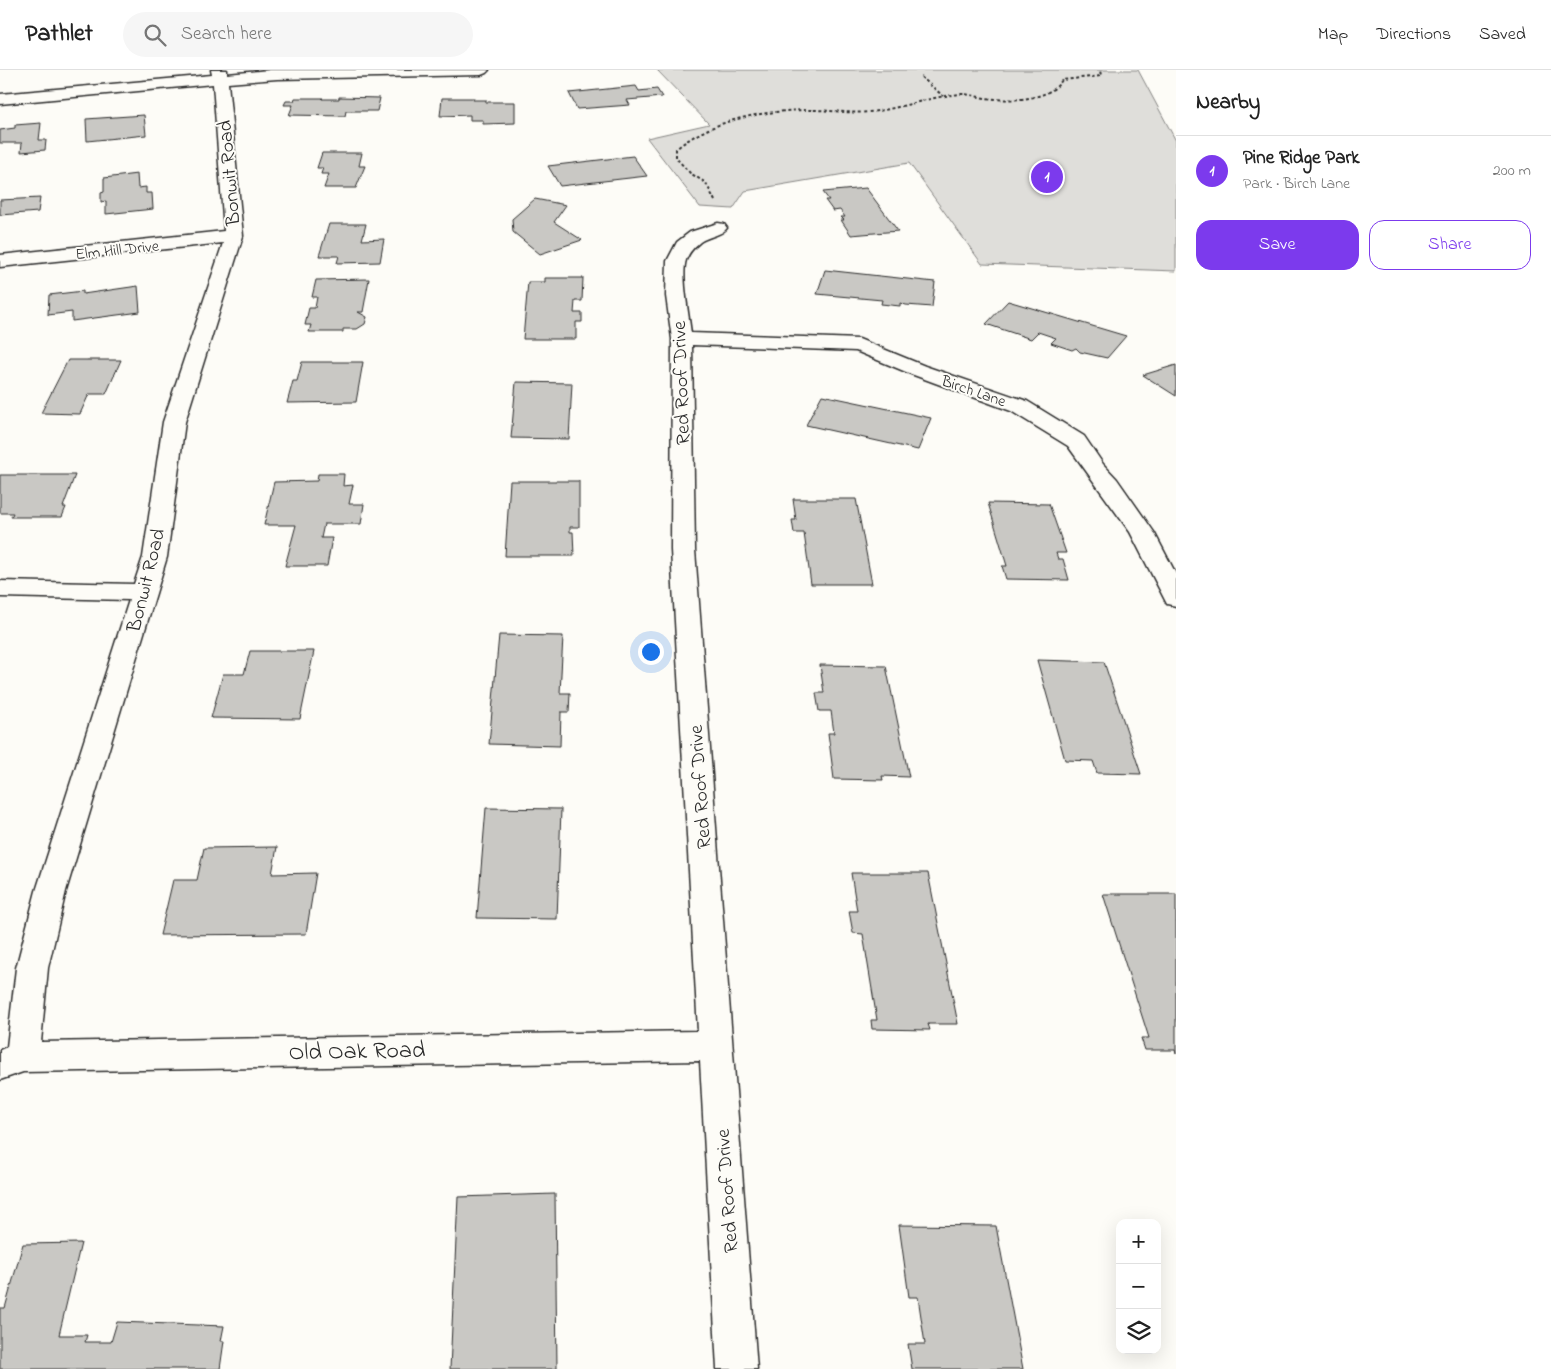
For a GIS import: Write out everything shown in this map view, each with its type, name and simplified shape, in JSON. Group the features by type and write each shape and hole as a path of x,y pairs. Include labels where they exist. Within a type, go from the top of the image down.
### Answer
{"street":[{"path":"0,99 78,92 219,75 481,70"},
{"name":"Bonwit Road","path":"12,1061 51,890 155,557 174,422 234,236 230,175 219,75"},
{"name":"Red Roof Drive","path":"718,228 697,236 684,246 676,261 676,296 682,340 683,550 737,1369"},
{"name":"Elm Hill Drive","path":"0,262 234,236"},
{"name":"Birch Lane","path":"682,340 859,345 918,370 1020,406 1076,441 1142,532 1176,598"},
{"path":"0,589 144,592"},
{"name":"Old Oak Road","path":"12,1061 716,1046"}],"path":[{"path":"718,228 719,208 706,183 690,173 676,158 676,149 684,140 726,123 760,115 806,110 868,112 944,96 965,94 983,98 1020,98 1043,94 1056,89 1062,80 1102,76 1100,70"},
{"path":"921,77 944,96"}],"shaded area":[{"path":"657,70 1138,70 1176,141 1176,271 982,264 909,163 745,191 733,209 700,207 647,138 709,124"}],"building":[{"path":"636,86 639,91 657,89 662,97 627,100 630,105 577,109 569,93"},
{"path":"339,97 380,98 377,111 346,111 345,116 289,115 293,105 284,105 286,101 294,101 295,98 339,99"},
{"path":"442,98 474,98 473,100 486,100 486,102 515,102 515,123 483,124 483,120 470,120 470,115 440,116"},
{"path":"144,115 146,135 87,141 86,119"},
{"path":"41,123 39,140 46,140 45,150 21,152 22,143 0,143 0,130 15,128 15,125"},
{"path":"322,153 362,153 359,166 365,166 356,188 324,188 329,174 321,174 323,168 317,168"},
{"path":"633,156 647,176 560,186 548,166"},
{"path":"137,174 138,188 146,187 146,193 152,193 153,209 106,214 106,201 101,202 101,193 104,192 104,178"},
{"path":"866,188 898,231 851,235 841,220 844,220 841,217 845,217 840,210 833,211 825,200 829,200 823,192"},
{"path":"40,198 38,212 0,215 0,200"},
{"path":"535,199 566,205 554,222 582,240 540,254 513,232 512,219"},
{"path":"329,224 366,224 362,240 384,239 380,262 337,263 339,256 319,256"},
{"path":"825,270 935,282 932,307 900,303 900,306 881,304 882,300 817,294"},
{"path":"545,278 583,278 582,301 575,301 574,313 582,313 582,322 576,322 576,339 523,339 528,282 545,282"},
{"path":"369,279 363,312 358,312 367,317 365,324 357,329 343,329 343,332 309,332 311,325 305,325 309,308 315,308 317,297 312,297 316,280"},
{"path":"138,286 140,312 72,321 72,312 48,315 49,295 83,291 83,294"},
{"path":"1008,301 1126,336 1107,358 1080,352 1076,348 1072,350 1051,343 1056,338 1038,332 1031,339 986,324"},
{"path":"68,360 121,360 106,394 89,394 80,414 41,413"},
{"path":"302,362 363,362 356,402 287,403 293,381 297,381"},
{"path":"1176,365 1176,396 1143,375"},
{"path":"516,382 572,383 569,439 511,438"},
{"path":"822,395 931,418 918,450 806,425"},
{"path":"318,474 344,474 343,486 353,485 349,504 364,504 361,524 324,524 321,538 332,538 327,566 285,566 296,525 264,525 274,482 317,481"},
{"path":"0,475 75,475 63,507 66,507 62,517 11,517 13,513 0,513"},
{"path":"510,481 579,481 579,527 570,527 570,532 573,532 574,556 505,556"},
{"path":"793,499 856,499 872,584 811,584 804,533 794,533 792,520 796,520"},
{"path":"988,503 1049,504 1066,553 1056,553 1058,559 1063,559 1069,580 1006,579 1002,566 1007,566"},
{"path":"499,635 563,636 560,693 570,693 569,712 561,712 560,746 489,744"},
{"path":"250,651 314,651 300,719 211,718 223,674 244,674"},
{"path":"1037,660 1104,662 1141,774 1097,773 1093,761 1065,760"},
{"path":"820,665 886,666 909,777 882,776 883,780 834,779 828,733 834,733 831,711 819,711 816,693 824,693"},
{"path":"486,808 561,809 557,919 477,918"},
{"path":"277,847 272,874 316,873 306,934 160,935 173,880 197,880 204,848"},
{"path":"851,873 928,873 958,1024 928,1024 930,1030 872,1029 871,1020 877,1020 863,934 853,933 849,911 857,911"},
{"path":"1103,894 1176,894 1176,1054 1175,1050 1145,1050 1141,1038 1149,1038"},
{"path":"555,1194 557,1369 450,1369 458,1197"},
{"path":"899,1225 996,1226 1023,1369 912,1369 908,1344 925,1344 918,1297 909,1297"},
{"path":"81,1243 59,1335 87,1335 85,1342 111,1342 117,1322 224,1326 221,1341 224,1341 220,1369 0,1369 0,1308 5,1308 23,1244"}],"place":[{"name":"Pine Ridge Park","path":"1047,177"}]}
